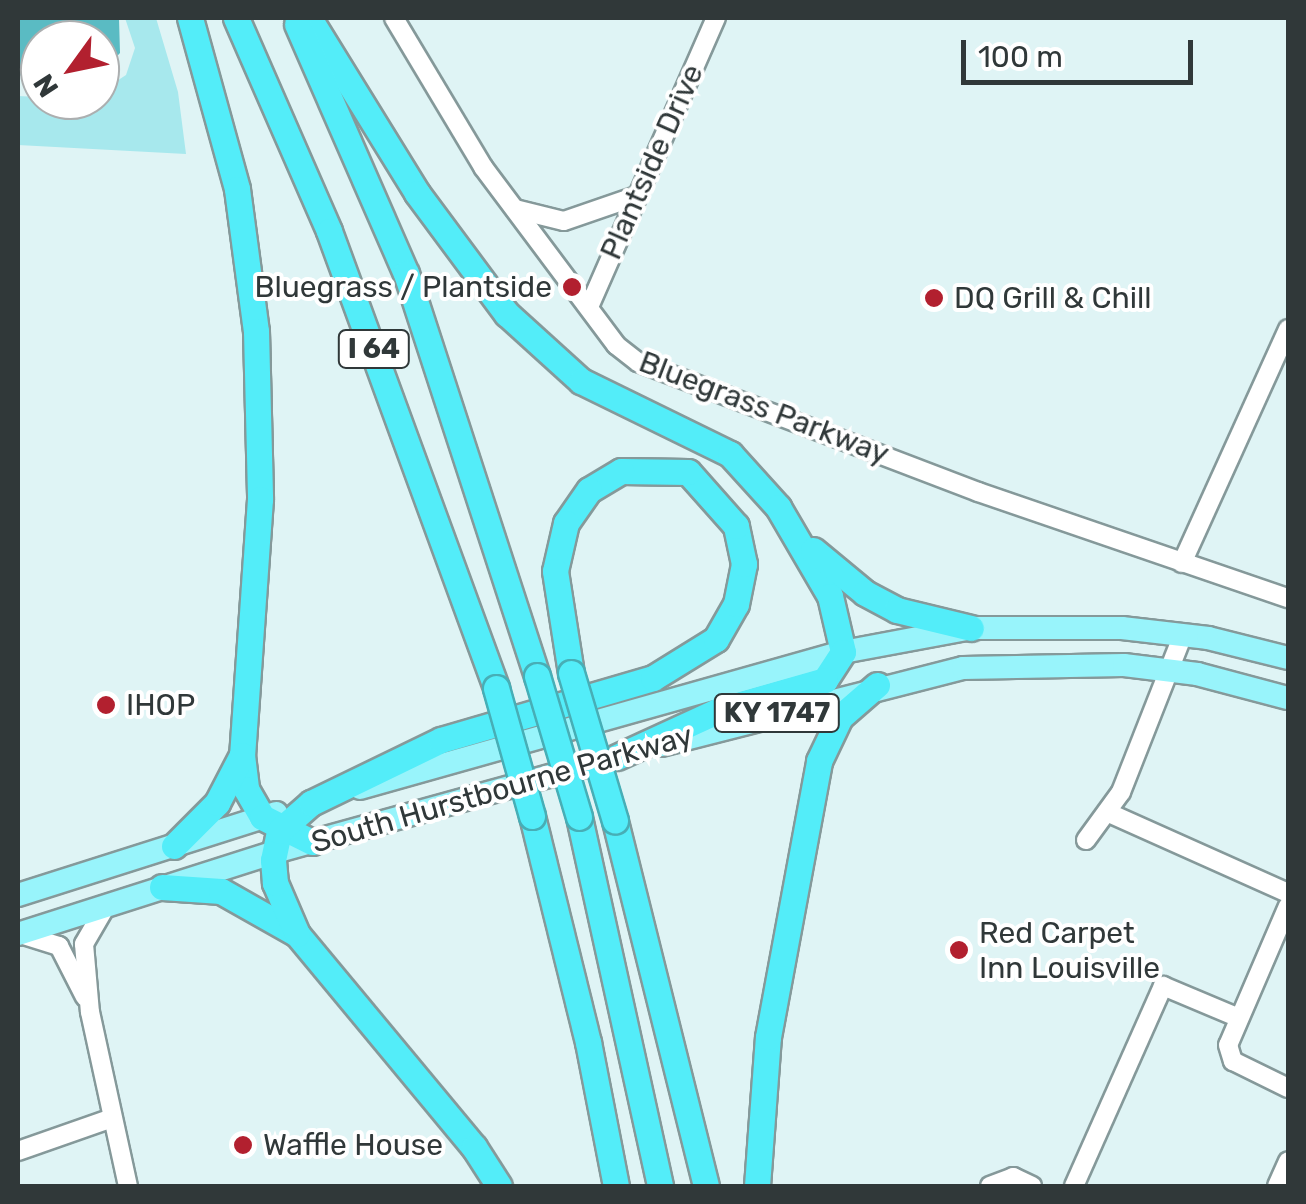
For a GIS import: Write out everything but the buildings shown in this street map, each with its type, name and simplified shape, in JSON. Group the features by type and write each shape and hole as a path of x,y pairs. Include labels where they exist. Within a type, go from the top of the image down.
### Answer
{"highway":[{"path":"190,18 237,189 256,331 260,499 242,755 246,789 272,834 276,882 297,934 474,1147 498,1186"},
{"name":"I 64","path":"236,18 336,249 496,688 532,816 616,1186"},
{"name":"I 64","path":"294,18 406,273 538,676 579,817 660,1186"},
{"path":"309,18 417,193 507,314 581,382 730,454 795,535 830,596 843,652 825,680 717,712 617,757"},
{"path":"272,834 311,802 441,740 653,678 716,639 736,604 744,564 736,526 688,472 621,471 589,490 566,523 555,571 571,673 616,821 706,1186"},
{"path":"795,535 864,593 897,610 971,628"},
{"path":"757,1186 762,1076 819,761 840,716 877,685"},
{"path":"174,846 217,803 242,755"},
{"path":"272,834 312,842"},
{"path":"162,887 220,891 297,934"}],"main road":[{"name":"South Hurstbourne Parkway","path":"311,802 843,652 971,628 1056,625 1183,635 1288,658"},
{"name":"South Hurstbourne Parkway","path":"312,842 877,685 1021,664 1173,670 1288,698"},
{"name":"South Hurstbourne Parkway","path":"18,934 162,887 272,834"},
{"path":"18,895 174,846 272,834"}],"street":[{"name":"Bluegrass Parkway","path":"394,18 452,120 622,352 651,368 1182,563 1288,598"},
{"name":"Plantside Drive","path":"589,307 716,18"},
{"path":"514,209 564,221 636,196"},
{"path":"1182,563 1288,329"},
{"path":"1086,840 1108,813 1173,670 1183,635"},
{"path":"1108,813 1288,892"},
{"path":"106,905 84,944 88,1004 128,1186"},
{"path":"1288,906 1228,1044 1232,1062 1288,1088"},
{"path":"18,934 59,946 88,1004"},
{"path":"1074,1186 1163,986 1239,1018"},
{"path":"18,1151 112,1118"},
{"path":"1277,1186 1288,1161"},
{"path":"990,1186 1013,1177 1032,1186"}],"shaded area":[{"path":"18,18 119,18 20,20 18,75"},
{"path":"125,18 156,18 178,92 186,154 18,145 18,96 20,120 120,120 120,79 126,75 135,48"}],"place":[{"name":"Bluegrass / Plantside","path":"572,287"},
{"name":"DQ Grill & Chill","path":"934,298"},
{"name":"IHOP","path":"106,705"},
{"name":"Red Carpet Inn Louisville","path":"959,950"},
{"name":"Waffle House","path":"243,1145"}]}
